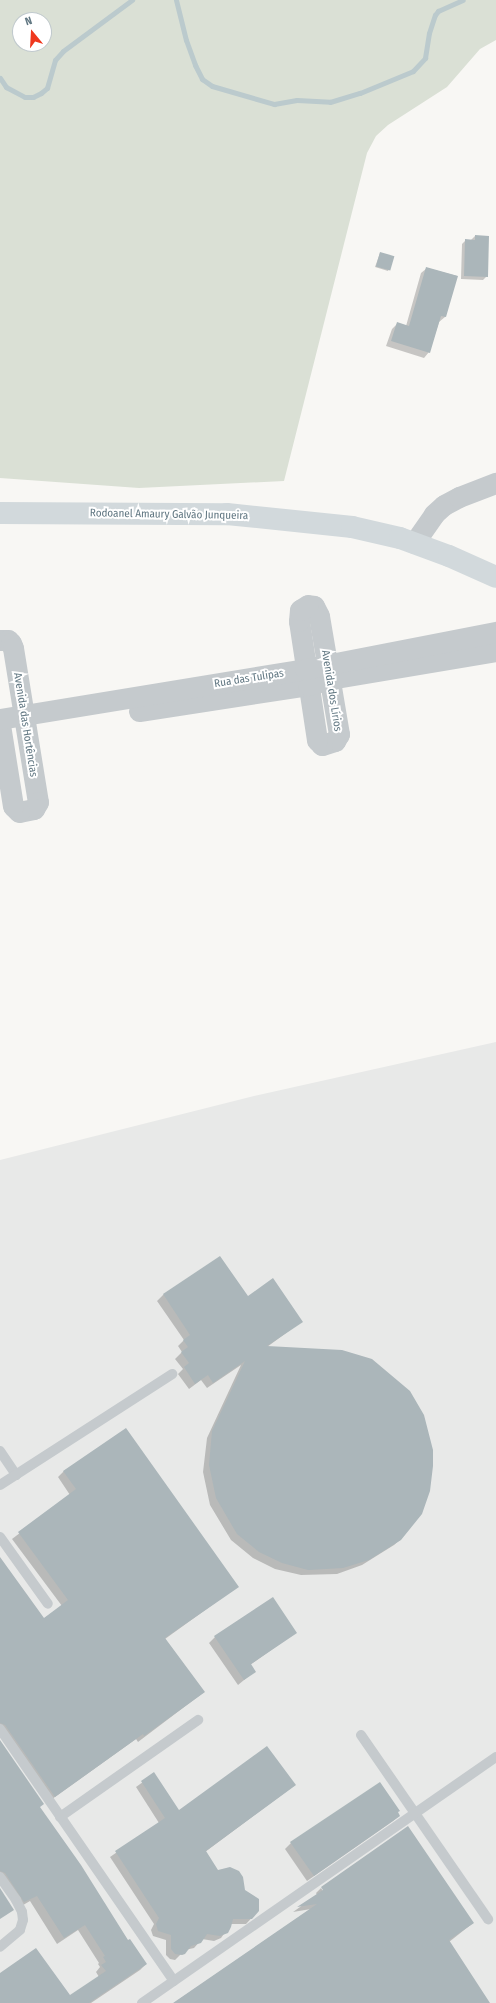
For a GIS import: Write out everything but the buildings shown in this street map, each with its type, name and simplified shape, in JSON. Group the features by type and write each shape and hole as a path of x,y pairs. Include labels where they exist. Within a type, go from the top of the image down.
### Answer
{"main road":[{"name":"Rodoanel Amaury Galvão Junqueira","path":"0,513 227,514 352,527 400,538 496,577"}],"street":[{"path":"414,543 434,514 444,506 458,497 496,483"},
{"name":"Avenida dos Lírios","path":"308,605 314,606 317,609 328,672 339,734 338,738 330,744 322,745 317,740 298,612 308,605"},
{"name":"Rua das Tulipas","path":"0,727 307,677 496,632"},
{"name":"Avenida das Hortências","path":"0,640 8,640 11,643 38,802 34,810 20,809 0,727"},
{"name":"Rua das Tulipas","path":"328,672 496,651"}],"lane":[{"path":"0,1485 172,1374"},
{"path":"0,1451 16,1475"},
{"path":"0,1537 48,1604"},
{"path":"60,1817 198,1720"},
{"path":"0,1729 174,1981"},
{"path":"361,1735 414,1814 488,1919"},
{"path":"142,2003 496,1757"},
{"path":"0,1877 16,1900 22,1912 23,1920 20,1930 0,1947"}],"shaded area":[{"path":"0,0 496,0 496,40 480,49 447,87 388,125 376,136 367,153 284,481 139,488 0,478"},
{"path":"496,1042 496,2003 0,2003 0,1160 254,1096"}],"waterway":[{"path":"0,78 6,87 25,97 33,97 41,93 47,88 55,60 63,51 132,0"},
{"path":"176,0 186,40 202,79 212,86 274,104 297,100 330,102 360,93 413,71 425,58 429,33 435,15 438,11 463,0"}]}
